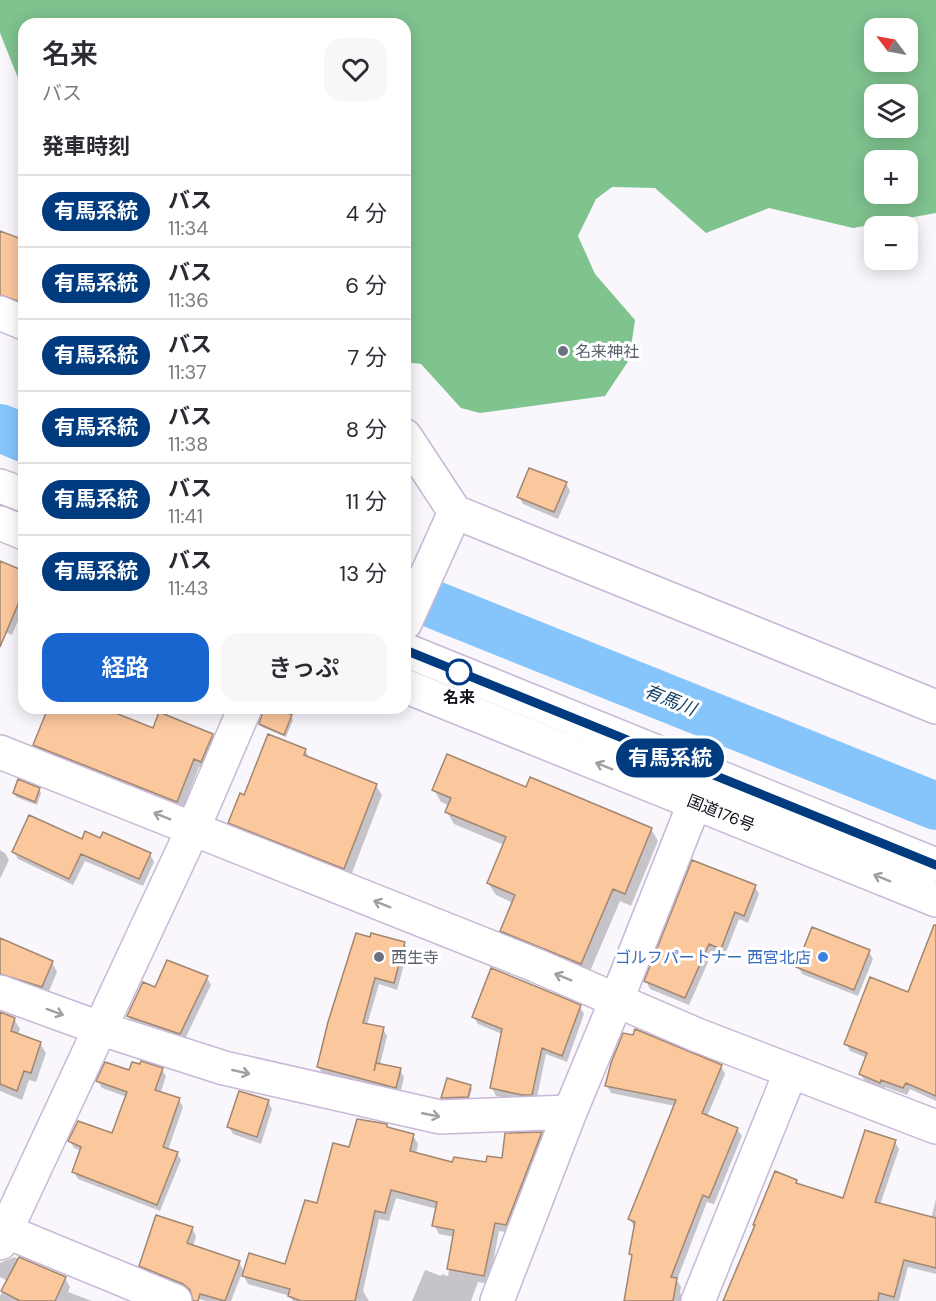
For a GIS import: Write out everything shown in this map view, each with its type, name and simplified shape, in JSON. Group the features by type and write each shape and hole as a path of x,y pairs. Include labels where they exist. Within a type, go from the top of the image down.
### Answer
{"main road":[{"path":"0,313 18,320"},
{"path":"411,445 455,512 936,708"},
{"path":"0,486 18,493"},
{"path":"411,610 455,512"},
{"path":"0,523 18,530"},
{"name":"国道176号","path":"411,652 936,865"},
{"name":"国道176号","path":"411,688 936,900"},
{"path":"175,1301 2,1234 193,829 242,714"},
{"path":"0,752 617,999 697,1035 936,1127"},
{"path":"497,1301 694,802"},
{"path":"0,992 99,1028 224,1068 440,1117 570,1112"},
{"path":"698,1301 791,1071"}],"green space":[{"path":"0,0 936,0 936,213 918,216 864,216 864,226 853,228 769,208 706,233 655,188 612,187 596,199 578,236 595,274 635,320 629,360 605,396 480,413 461,408 421,364 411,363 411,18 18,18 18,78 0,33"}],"building":[{"path":"0,231 18,238 18,301 0,295"},
{"path":"529,468 567,482 554,512 517,497"},
{"path":"0,561 18,568 18,604 0,647"},
{"path":"46,714 118,714 153,728 158,714 164,714 213,734 201,762 194,759 177,802 33,745"},
{"path":"262,714 292,715 284,735 259,724"},
{"path":"268,734 306,749 304,755 377,784 344,869 228,823 240,793 244,795"},
{"path":"447,754 526,787 530,777 652,828 625,894 613,889 581,964 500,931 515,895 487,883 506,837 445,812 451,798 432,790"},
{"path":"18,779 40,788 35,802 13,793"},
{"path":"29,815 82,839 85,831 100,838 103,832 151,853 139,879 81,854 69,879 12,852"},
{"path":"692,860 756,885 744,916 735,912 721,949 709,944 685,998 644,981"},
{"path":"934,925 936,925 936,1096 906,1083 903,1088 881,1080 880,1083 859,1074 867,1053 844,1044 870,977 908,992"},
{"path":"812,927 870,950 854,990 796,967"},
{"path":"356,933 370,937 371,933 405,942 394,983 375,978 363,1023 384,1027 374,1071 376,1063 401,1068 396,1088 317,1067 328,1022"},
{"path":"0,938 53,961 42,987 0,974"},
{"path":"167,960 208,976 180,1034 127,1016 143,982 155,987"},
{"path":"491,968 581,1005 562,1056 542,1048 532,1095 490,1088 502,1029 472,1017"},
{"path":"0,1012 15,1018 11,1031 41,1042 31,1073 24,1071 17,1091 0,1084"},
{"path":"635,1029 722,1065 702,1113 738,1128 709,1198 703,1195 671,1277 677,1278 673,1301 624,1301 635,1222 628,1219 676,1100 605,1086 623,1033 633,1035"},
{"path":"141,1061 163,1068 155,1090 180,1098 163,1147 178,1152 157,1205 72,1172 81,1147 68,1141 78,1121 112,1133 127,1092 96,1081 105,1062 129,1070 132,1062 140,1064"},
{"path":"447,1078 471,1085 468,1097 441,1098"},
{"path":"239,1091 269,1100 257,1137 227,1127"},
{"path":"357,1119 387,1124 387,1127 414,1134 410,1151 452,1162 454,1157 486,1162 487,1156 502,1158 505,1133 542,1132 506,1225 495,1223 484,1276 447,1269 454,1230 432,1226 437,1202 391,1190 385,1213 375,1211 355,1301 301,1301 288,1296 290,1289 242,1276 249,1253 285,1264 305,1200 317,1203 333,1143 349,1147"},
{"path":"865,1130 896,1140 875,1202 936,1218 936,1268 904,1260 894,1297 879,1293 878,1301 723,1301 775,1171 797,1180 796,1183 843,1198"},
{"path":"156,1215 193,1227 187,1243 240,1261 225,1301 200,1294 198,1301 193,1301 190,1290 183,1284 139,1266"},
{"path":"19,1257 66,1277 55,1301 20,1301 1,1291"}],"waterway":[{"name":"有馬川","path":"0,428 18,436"},
{"name":"有馬川","path":"411,595 936,806"}],"bus line":[{"name":"有馬系統","path":"411,652 936,865"}],"place":[{"name":"名来神社","path":"563,351"},
{"name":"名来","path":"459,672"},
{"name":"西生寺","path":"379,957"},
{"name":"ゴルフパートナー 西宮北店","path":"823,957"}]}
